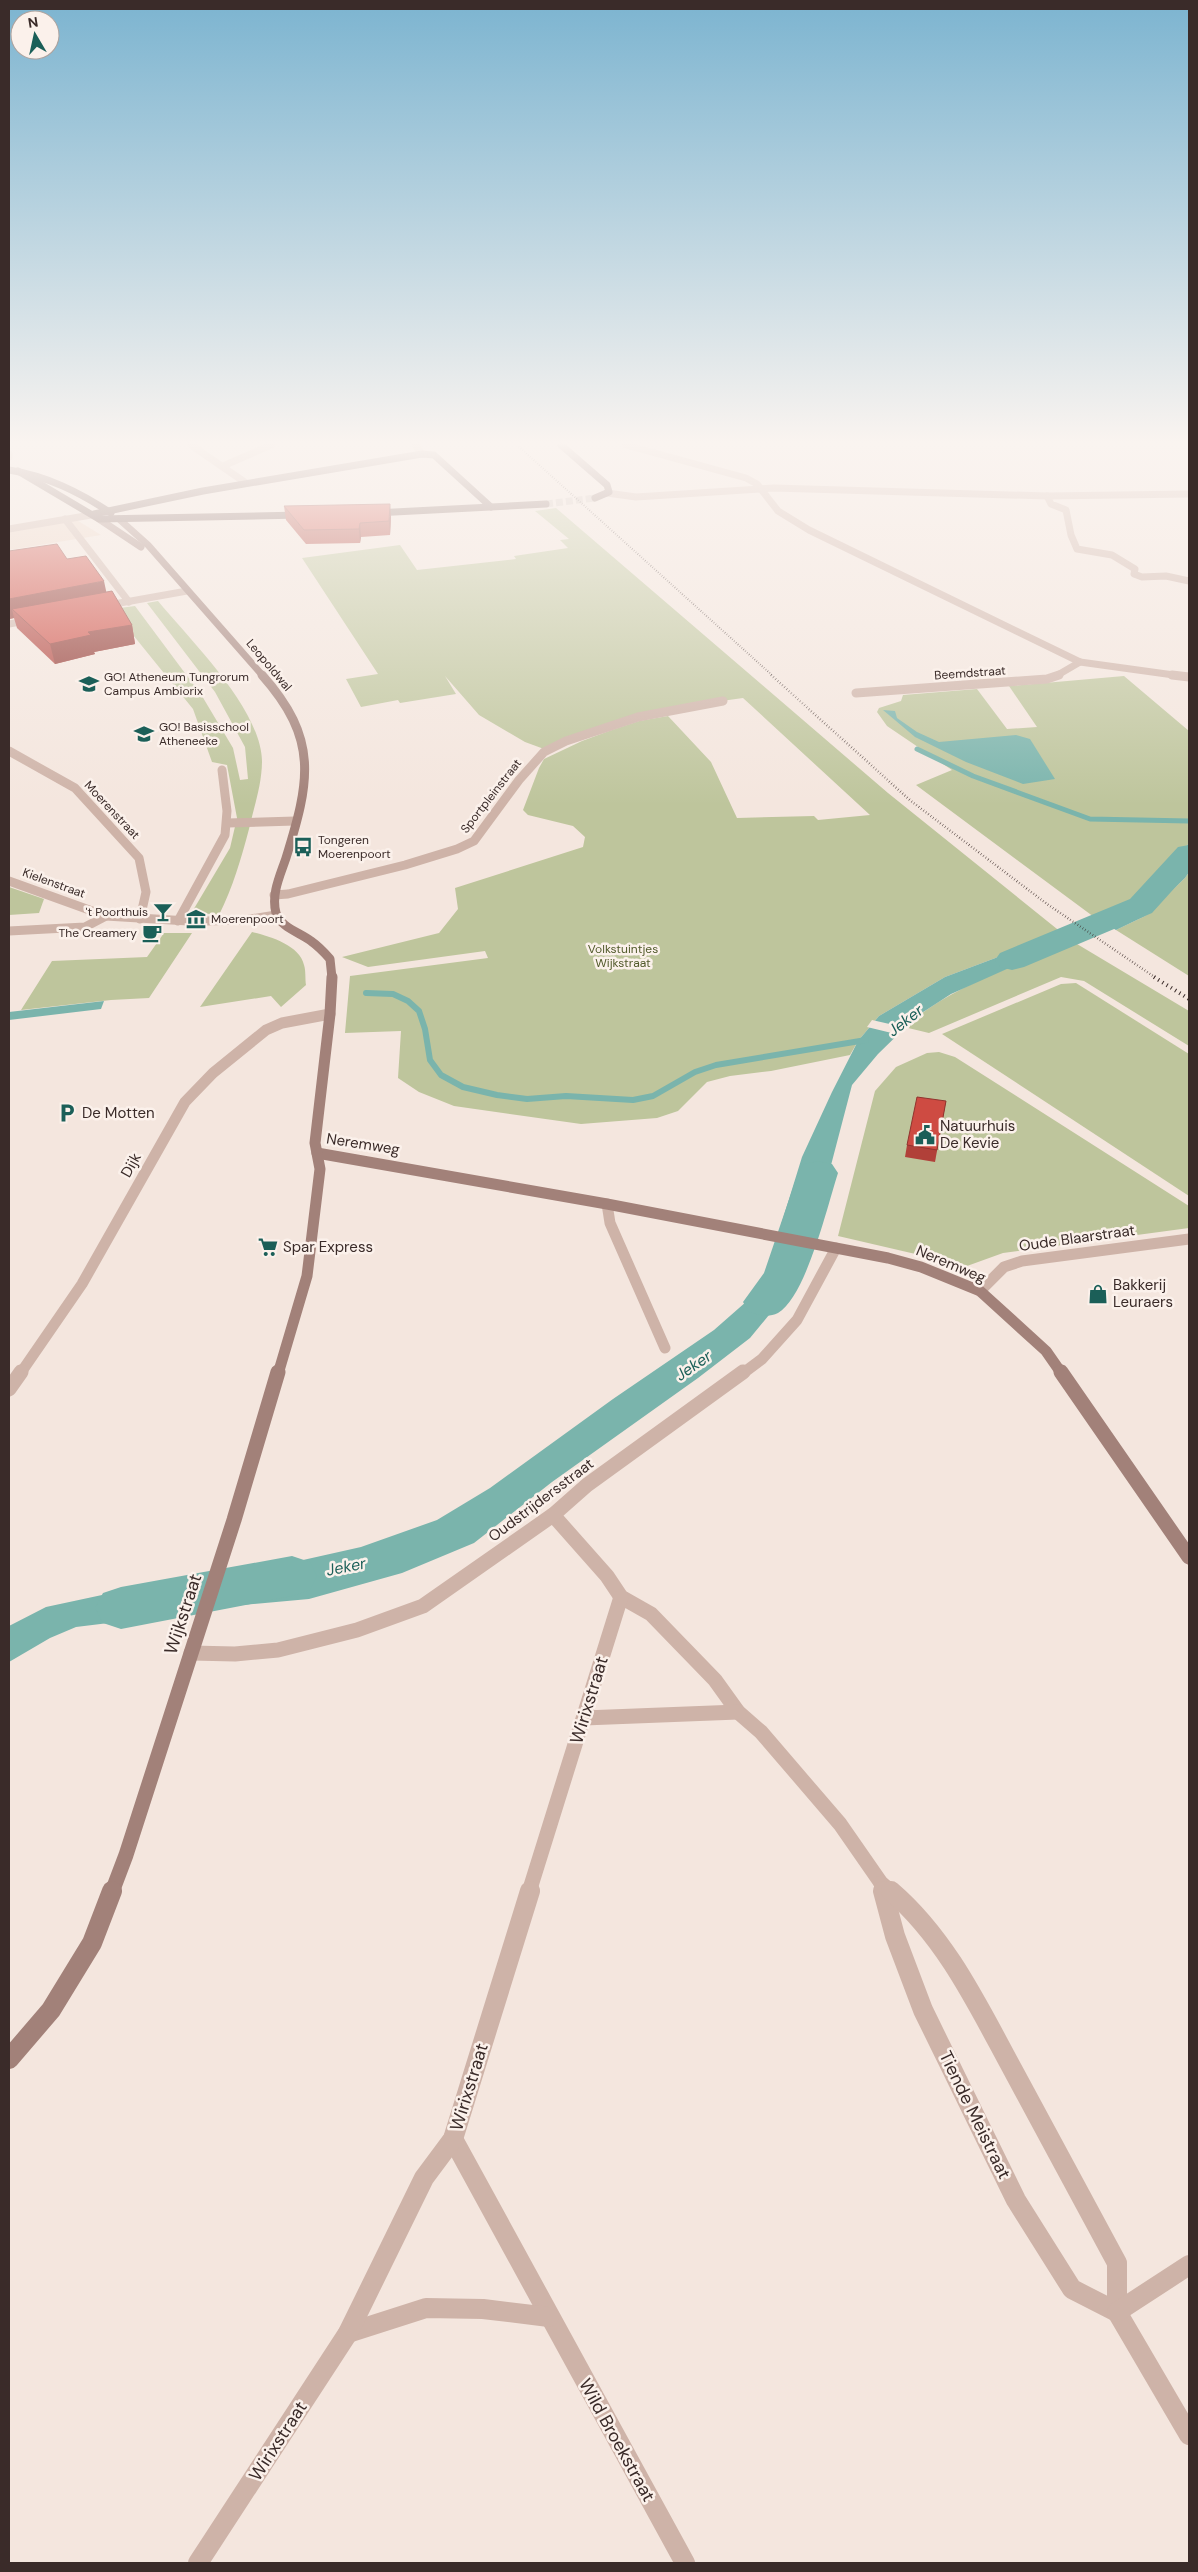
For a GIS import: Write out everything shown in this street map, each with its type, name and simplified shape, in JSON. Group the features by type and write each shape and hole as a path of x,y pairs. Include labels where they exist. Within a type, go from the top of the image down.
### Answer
{"street":[{"path":"100,565 129,602"},
{"name":"Leopoldwal","path":"164,565 272,686 296,724 301,737 304,766 295,821 274,895 276,915"},
{"path":"881,565 1080,662 1189,677"},
{"path":"1128,565 1135,569 1134,574 1142,578 1168,576 1182,582 1189,581"},
{"path":"92,608 187,591"},
{"path":"9,624 36,619"},
{"name":"Beemdstraat","path":"856,693 1047,679 1062,676 1069,668 1080,662"},
{"path":"1173,674 1189,668"},
{"name":"Sportpleinstraat","path":"274,895 288,894 405,866 457,849 474,841 519,780 544,752 566,742 638,717 723,701"},
{"name":"Moerenstraat","path":"9,751 75,788 139,858 146,892 140,919"},
{"path":"222,770 227,823 295,821"},
{"name":"Kielenstraat","path":"9,880 106,916 183,921 218,852 225,835 227,823"},
{"path":"206,921 244,920 276,915"},
{"name":"Neremweg","path":"276,915 289,928 309,938 330,959 332,981 330,1014 315,1143 317,1153 607,1204 817,1244 921,1267 980,1291 1046,1351 1189,1557"},
{"path":"9,931 85,927 106,916"},
{"name":"Dijk","path":"9,1390 82,1284 185,1102 213,1073 266,1030 282,1024 330,1014"},
{"name":"Wijkstraat","path":"9,2059 51,2010 92,1943 126,1855 218,1570 307,1276 320,1169 317,1153"},
{"path":"607,1204 610,1223 665,1348"},
{"name":"Oude Blaarstraat","path":"980,1291 1004,1267 1022,1261 1189,1240"},
{"name":"Oudstrijdersstraat","path":"191,1653 235,1654 278,1650 358,1630 423,1606 552,1515 587,1485 762,1359 797,1320 836,1248"},
{"name":"Tiende Meistraat","path":"552,1515 607,1576 621,1597 651,1614 715,1680 738,1712 761,1732 840,1824 881,1883 915,1912 936,1938 975,2001 1117,2262 1117,2312 1072,2290 1016,2200 923,2010 895,1936 881,1883"},
{"name":"Wirixstraat","path":"198,2561 348,2333 424,2178 453,2139 621,1597"},
{"path":"584,1718 738,1712"},
{"name":"Wild Broekstraat","path":"453,2139 685,2563"},
{"path":"1189,2265 1117,2312 1189,2435"},
{"path":"348,2333 426,2308 483,2309 549,2317"}],"green space":[{"name":"Volkstuintjes Wijkstraat","path":"307,565 414,565 417,570 462,565 622,565 888,793 1062,933 945,977 879,1016 858,1041 850,1055 771,1071 730,1076 707,1082 678,1111 657,1118 581,1124 454,1106 419,1092 398,1078 401,1031 345,1033 350,976 488,958 485,951 368,967 342,957 439,933 458,909 455,888 583,847 585,837 573,826 528,815 523,810 544,759 609,731 639,721 668,716 711,762 737,818 814,816 818,820 870,815 743,698 657,710 544,749 525,742 479,715 445,676 456,694 400,703 398,700 361,707 346,679 378,674"},
{"path":"158,601 222,676 250,720 259,741 262,761 261,778 236,873 219,915 192,912 230,848 237,818 227,765 212,762 193,709 112,609 135,606 202,696 233,748 240,780 248,779 245,747 215,692 147,603"},
{"path":"1124,676 1189,731 1189,843 1167,870 1136,899 1094,917 916,785 952,770 887,726 877,712 879,708 901,701 903,695 977,689 1007,729 1037,727 1009,686"},
{"path":"1189,872 1189,976 1116,930 1145,916"},
{"path":"9,887 44,899 39,913 9,915"},
{"path":"252,932 283,942 297,952 304,965 306,985 281,1007 271,996 200,1007"},
{"path":"164,933 192,933 149,998 111,1000 21,1010 52,961 147,957"},
{"path":"1077,944 1189,1011 1189,1046 1084,981 1061,977 929,1033 904,1027 944,999 986,977"},
{"path":"1076,983 1189,1054 1189,1196 942,1034 1061,984"},
{"path":"939,1052 955,1057 1189,1206 1189,1228 1003,1253 967,1266 838,1236 875,1091 896,1067 927,1053"}],"water":[{"path":"883,710 895,711 897,718 917,732 939,742 1016,735 1030,739 1055,779 1023,784 966,762 915,737"},
{"path":"1189,843 1189,872 1145,916 1116,930 1094,917 1137,899 1167,870"},
{"path":"1062,933 1077,944 1018,964 951,994 917,1016 878,1054 852,1085 814,1230 781,1225 802,1157 832,1092 858,1041 879,1016 945,977"},
{"path":"104,1001 101,1009 9,1020 9,1012"},
{"path":"782,1249 812,1255 792,1287 750,1338 698,1378 552,1482 474,1543 402,1573 309,1599 232,1606 236,1575 361,1547 437,1520 490,1488 613,1399 714,1330 755,1294"},
{"path":"183,1583 174,1615 76,1627 50,1638 9,1662 9,1626 46,1607 116,1592"}],"pier":[{"path":"872,1020 907,1028 900,1035 867,1027"}],"building":[{"path":"9,565 92,565 104,581 9,599"},
{"path":"112,591 132,625 88,632 91,635 50,644 12,609"},
{"name":"Natuurhuis De Kevie","path":"917,1097 946,1101 937,1150 907,1145"}],"waterway":[{"path":"917,749 973,776 1090,819 1189,821"},
{"name":"Jeker","path":"1012,960 1141,906 1189,854"},
{"path":"366,993 393,994 408,1001 419,1011 425,1029 430,1060 441,1075 463,1087 497,1095 527,1099 566,1096 633,1100 653,1096 695,1072 716,1065 866,1040"},
{"name":"Jeker","path":"764,1302 784,1277 818,1173"},
{"name":"Jeker","path":"121,1608 292,1576"}],"tunnel":[{"path":"188,921 206,921"}],"railway":[{"path":"650,565 773,676"},
{"path":"771,675 911,801 1047,904 1156,978"},
{"path":"1154,977 1189,999"}],"place":[{"name":"GO! Atheneum Tungrorum Campus Ambiorix","path":"89,684"},
{"name":"GO! Basisschool Atheneeke","path":"144,734"},
{"name":"Tongeren Moerenpoort","path":"303,847"},
{"name":"'t Poorthuis","path":"163,912"},
{"name":"Moerenpoort","path":"196,919"},
{"name":"The Creamery","path":"152,933"},
{"name":"De Motten","path":"67,1113"},
{"name":"Natuurhuis De Kevie","path":"925,1135"},
{"name":"Spar Express","path":"268,1247"},
{"name":"Bakkerij Leuraers","path":"1098,1294"}]}
